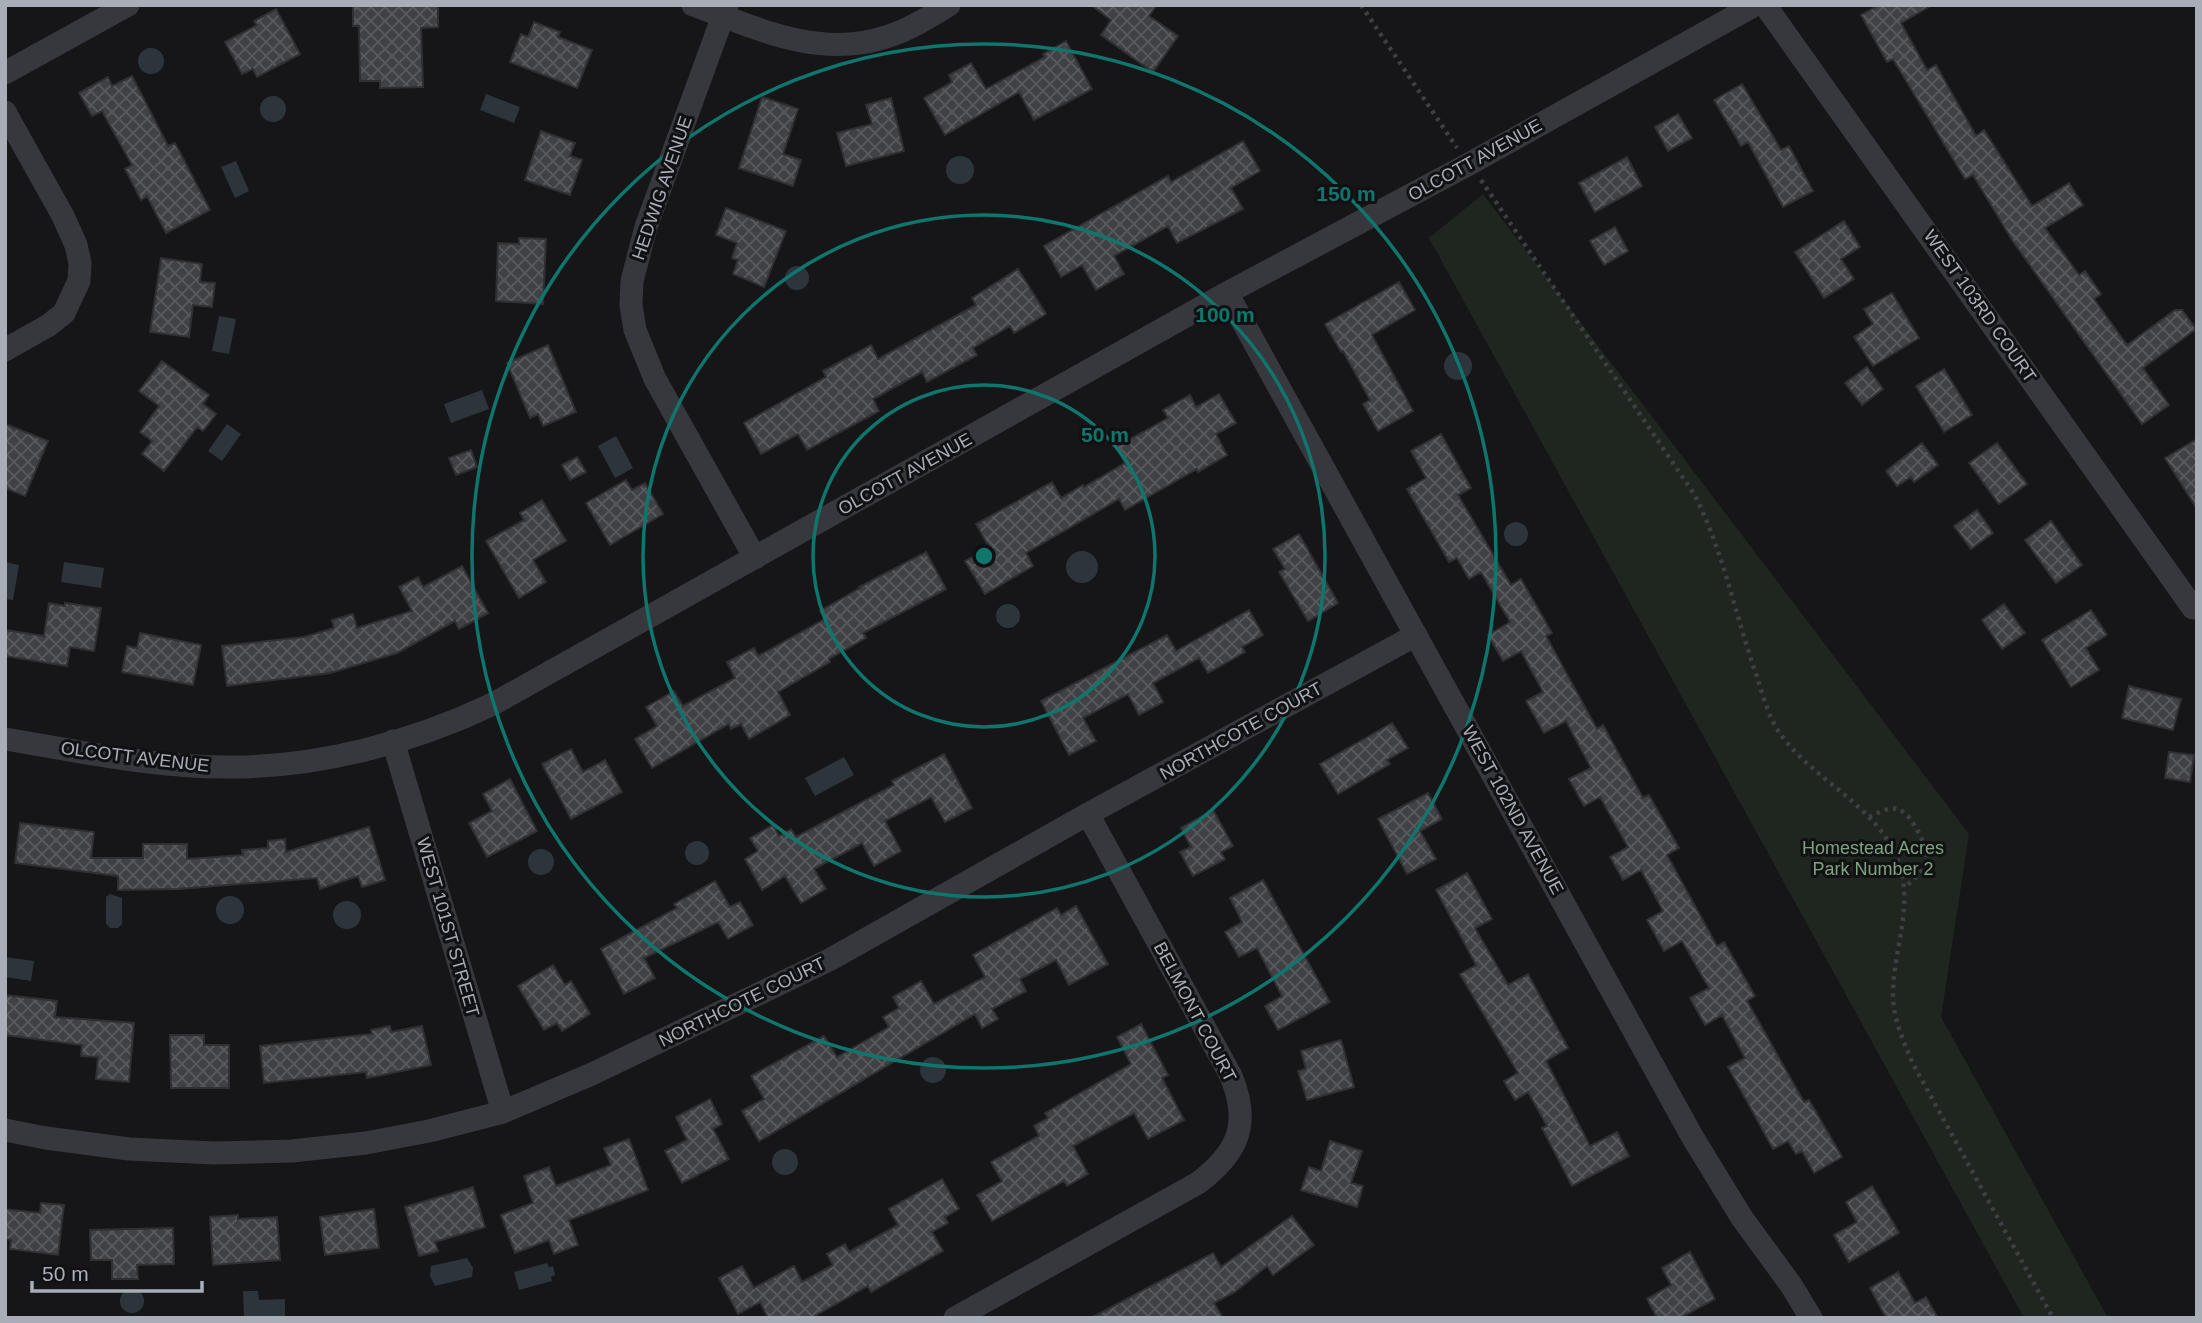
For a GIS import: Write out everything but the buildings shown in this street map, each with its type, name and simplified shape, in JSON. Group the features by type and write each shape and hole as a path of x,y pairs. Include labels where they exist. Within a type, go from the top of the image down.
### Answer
{"street":[{"path":"5,73 128,5"},
{"path":"693,5 725,11 782,38 802,43 843,45 886,37 949,5"},
{"name":"OLCOTT AVENUE","path":"5,739 124,759 225,767 304,761 393,741 455,721 493,704 1227,293 1469,164 1755,5"},
{"name":"WEST 103RD COURT","path":"1765,5 2193,608"},
{"name":"HEDWIG AVENUE","path":"725,11 646,227 632,281 631,305 635,330 655,379 755,558"},
{"path":"5,112 63,216 76,245 80,263 79,281 64,313 5,351"},
{"name":"WEST 102ND AVENUE","path":"1227,293 1709,1165 1811,1318"},
{"name":"NORTHCOTE COURT","path":"5,1130 129,1149 214,1153 292,1151 379,1141 503,1112 629,1056 831,959 1088,814 1416,635"},
{"name":"WEST 101ST STREET","path":"393,741 503,1112"},
{"name":"BELMONT COURT","path":"955,1318 1198,1183 1220,1167 1236,1145 1240,1124 1239,1096 1231,1076 1088,814"}],"path":[{"path":"1361,5 1694,494 1709,523 1747,649 1776,727 1792,748 1870,817 1886,838 1898,861 1904,888 1893,1000 1899,1031 1913,1063 2053,1318"},
{"path":"1870,817 1889,808 1900,809 1909,817 1926,847 1927,859 1922,870 1904,888"}],"green space":[{"name":"Homestead Acres Park Number 2","path":"1483,194 1969,834 1941,1017 2108,1318 2024,1318 1429,238"}],"shaded area":[{"path":"151,48 160,52 164,61 160,70 151,74 142,70 138,61 142,52"},
{"path":"486,94 520,107 514,123 480,110"},
{"path":"273,96 282,100 286,109 282,118 273,122 264,118 260,109 264,100"},
{"path":"960,156 970,160 974,170 970,180 960,184 950,180 946,170 950,160"},
{"path":"236,161 249,191 235,198 221,167"},
{"path":"797,266 806,269 809,278 806,287 797,290 788,287 785,278 788,269"},
{"path":"219,316 236,319 229,354 212,351"},
{"path":"1458,352 1468,356 1472,366 1468,376 1458,380 1448,376 1444,366 1448,356"},
{"path":"482,390 489,409 451,423 444,404"},
{"path":"227,424 241,434 222,461 208,451"},
{"path":"616,436 633,468 615,478 598,446"},
{"path":"1516,522 1525,525 1528,534 1525,543 1516,546 1507,543 1504,534 1507,525"},
{"path":"1082,551 1093,556 1098,567 1093,578 1082,583 1071,578 1066,567 1071,556"},
{"path":"5,562 19,565 13,600 5,599"},
{"path":"64,562 104,568 101,588 61,582"},
{"path":"1008,604 1017,607 1020,616 1017,625 1008,628 999,625 996,616 999,607"},
{"path":"844,757 854,775 815,796 805,778"},
{"path":"697,841 706,844 709,853 706,862 697,865 688,862 685,853 688,844"},
{"path":"541,849 550,853 554,862 550,871 541,875 532,871 528,862 532,853"},
{"path":"110,894 122,898 122,924 118,928 110,928 106,924 106,897"},
{"path":"230,896 240,900 244,910 240,920 230,924 220,920 216,910 220,900"},
{"path":"347,901 357,905 361,915 357,925 347,929 337,925 333,915 337,905"},
{"path":"5,957 34,961 31,981 5,977"},
{"path":"933,1057 943,1060 946,1070 943,1080 933,1083 923,1080 920,1070 923,1060"},
{"path":"785,1149 795,1152 798,1162 795,1172 785,1175 775,1172 772,1162 775,1152"},
{"path":"467,1258 473,1268 472,1277 435,1286 430,1276 431,1266"},
{"path":"547,1263 549,1267 553,1266 555,1275 551,1277 552,1281 519,1290 514,1272"},
{"path":"127,1289 137,1289 144,1296 144,1306 137,1313 127,1313 120,1306 120,1296"},
{"path":"243,1291 258,1291 259,1300 285,1299 285,1318 244,1318"}]}
